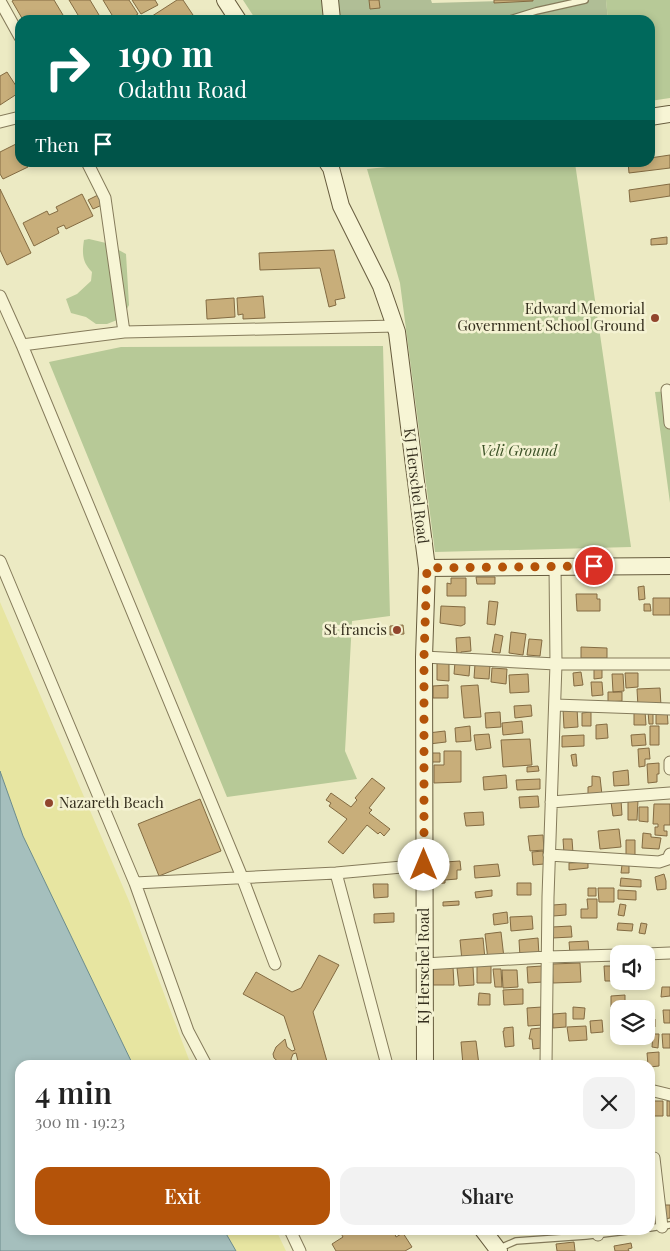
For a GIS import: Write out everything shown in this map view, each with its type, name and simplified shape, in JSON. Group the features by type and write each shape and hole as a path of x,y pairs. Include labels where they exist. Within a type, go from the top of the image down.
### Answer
{"main road":[{"path":"225,0 235,15"},
{"path":"330,0 332,15"},
{"path":"655,116 670,114"},
{"name":"KJ Herschel Road","path":"331,167 342,206 382,286 396,326 427,568 424,657 425,1060"},
{"path":"427,568 670,566"},
{"path":"486,1235 497,1250"}],"street":[{"path":"0,1 15,28"},
{"path":"0,122 15,118"},
{"path":"90,167 105,198 124,332"},
{"path":"0,296 242,877 275,964"},
{"path":"22,345 124,332 396,326"},
{"path":"667,390 670,422"},
{"path":"0,561 135,882 188,1031 203,1060"},
{"path":"546,1060 549,855 556,664 556,566"},
{"path":"424,657 556,664 670,664"},
{"path":"554,705 670,709"},
{"path":"670,762 670,769"},
{"path":"551,802 670,793"},
{"path":"549,855 659,862 668,859 670,854"},
{"path":"135,882 336,873 424,865"},
{"path":"336,873 386,1060"},
{"path":"655,954 670,953"},
{"path":"424,964 610,955"},
{"path":"655,1091 670,1094"},
{"path":"655,1164 666,1226"},
{"path":"292,1235 300,1251"}],"lane":[{"path":"523,15 585,0"},
{"path":"497,1250 516,1240 567,1235"}],"green space":[{"path":"243,0 327,0 328,15 253,15"},
{"path":"338,0 431,0 432,3 606,0 608,15 340,15"},
{"path":"606,0 670,0 670,98 655,100 655,15 608,15"},
{"name":"Veli Ground","path":"387,167 576,167 631,547 435,552 400,283 367,169"},
{"path":"89,239 106,243 126,254 129,305 122,318 107,324 96,324 86,317 71,313 66,299 77,294 91,281 92,272 86,265 83,253 84,240"},
{"path":"383,346 390,616 352,621 345,751 357,779 227,797 49,362 121,347"},
{"path":"670,391 670,503 655,392"}],"sand":[{"name":"Nazareth Beach","path":"0,602 129,901 189,1060 131,1060 23,836 0,771"},
{"path":"227,1235 278,1235 286,1251 236,1251"}],"water":[{"path":"0,771 23,836 131,1060 15,1060 15,1235 227,1235 236,1251 0,1251"}],"building":[{"path":"54,0 63,15 20,15 12,1"},
{"path":"69,0 90,0 99,15 78,15"},
{"path":"103,0 129,0 138,14 136,15 112,15"},
{"path":"132,0 155,0 158,5 141,14"},
{"path":"177,0 183,0 193,15 154,15"},
{"path":"369,0 379,0 380,8 370,9"},
{"path":"494,0 533,0 533,1 494,3"},
{"path":"7,72 15,84 15,95 0,105 0,76"},
{"path":"15,144 15,167 28,167 3,179 0,174 0,152"},
{"path":"670,155 670,168 629,173 628,167 655,167 655,157"},
{"path":"670,184 670,196 630,202 629,190"},
{"path":"0,189 31,253 7,265 0,250"},
{"path":"82,194 93,216 66,229 64,225 57,228 59,233 34,246 23,223 47,211 49,215 58,211 56,207"},
{"path":"98,195 102,205 93,209 88,200"},
{"path":"667,237 667,244 651,245 651,239"},
{"path":"334,250 345,298 335,300 336,305 329,307 320,268 260,270 259,253"},
{"path":"263,296 265,318 243,319 243,314 238,315 237,298"},
{"path":"234,298 235,317 207,319 206,300"},
{"path":"476,577 495,577 495,584 477,584"},
{"path":"451,578 466,578 466,596 447,596 447,583 451,584"},
{"path":"644,586 645,599 639,600 638,587"},
{"path":"576,594 597,594 597,599 600,599 600,611 577,611"},
{"path":"653,598 670,598 670,615 653,615"},
{"path":"489,601 498,602 495,625 487,624"},
{"path":"644,604 650,604 651,611 644,611"},
{"path":"441,606 465,607 465,624 461,626 440,623"},
{"name":"St francis","path":"403,625 404,634 390,635 390,626"},
{"path":"511,632 526,634 523,655 509,653"},
{"path":"495,634 503,636 500,653 492,652"},
{"path":"470,637 471,651 461,652 461,655 457,655 456,638"},
{"path":"529,639 542,640 540,656 527,655"},
{"path":"581,647 607,648 607,658 581,658"},
{"path":"437,660 449,661 449,681 437,680"},
{"path":"455,662 470,663 469,676 454,674"},
{"path":"475,664 490,665 489,679 474,678"},
{"path":"594,667 602,667 602,678 594,679"},
{"path":"492,668 507,669 506,684 491,682"},
{"path":"581,672 583,685 574,686 573,673"},
{"path":"625,673 638,673 638,687 626,688"},
{"path":"528,674 529,692 510,693 509,675"},
{"path":"612,674 623,674 624,691 613,692"},
{"path":"591,682 602,682 603,695 592,696"},
{"path":"448,685 448,698 433,698 433,686"},
{"path":"478,685 481,717 464,718 461,686"},
{"path":"660,688 661,706 638,707 637,689"},
{"path":"608,692 622,692 622,701 608,702"},
{"path":"531,705 532,716 515,718 514,706"},
{"path":"577,708 578,727 564,728 563,709"},
{"path":"656,710 667,710 668,724 656,724"},
{"path":"634,711 645,711 646,725 634,725"},
{"path":"648,711 653,711 653,724 649,724"},
{"path":"500,712 501,727 486,728 485,713"},
{"path":"591,712 591,726 582,726 582,713"},
{"path":"522,721 523,733 503,735 502,723"},
{"path":"607,724 608,738 596,739 596,725"},
{"path":"470,726 471,741 456,742 455,728"},
{"path":"650,726 659,726 659,745 650,745"},
{"path":"445,731 446,742 429,744 428,733"},
{"path":"489,734 491,748 476,750 474,735"},
{"path":"645,734 646,745 632,746 631,735"},
{"path":"584,735 584,746 562,747 562,736"},
{"path":"530,739 532,765 503,767 501,740"},
{"path":"649,748 650,759 645,759 645,766 639,767 638,749"},
{"path":"444,751 461,751 461,782 434,783 434,765 444,765"},
{"path":"428,753 440,753 440,762 429,762"},
{"path":"576,754 577,766 573,766 571,755"},
{"path":"659,763 657,782 648,783 647,764"},
{"path":"538,766 539,771 527,772 527,767"},
{"path":"628,770 629,785 614,786 613,772"},
{"path":"506,775 507,788 484,790 483,777"},
{"path":"592,776 600,777 602,795 588,794 588,787 592,786"},
{"path":"372,778 385,788 369,808 372,810 369,813 390,829 384,836 380,832 378,834 367,825 343,854 328,842 347,819 329,806 331,803 326,800 331,793 351,807 357,800 355,798"},
{"path":"540,779 540,789 517,790 516,780"},
{"path":"538,796 539,807 520,808 519,797"},
{"path":"200,799 221,851 159,876 138,824"},
{"path":"628,799 638,800 637,820 628,820"},
{"path":"621,800 622,815 613,816 611,802"},
{"path":"654,804 670,804 670,825 664,825 664,831 667,831 667,836 655,835 655,827 658,827 658,824 653,824"},
{"path":"639,807 648,807 648,822 639,821"},
{"path":"483,812 484,825 466,826 464,813"},
{"path":"619,829 621,847 600,849 598,831"},
{"path":"643,833 651,834 651,837 661,838 659,849 642,848"},
{"path":"543,835 544,850 530,851 528,836"},
{"path":"563,839 572,839 573,853 564,854"},
{"path":"626,840 635,840 635,855 626,855"},
{"path":"543,851 544,864 533,865 532,852"},
{"path":"460,861 461,870 457,870 457,879 445,880 445,883 432,884 430,863"},
{"path":"588,862 588,868 569,870 569,863"},
{"path":"498,864 500,876 475,878 474,866"},
{"path":"622,865 629,865 629,873 621,873"},
{"path":"664,874 666,889 657,890 655,877"},
{"path":"621,878 641,880 641,887 620,886"},
{"path":"517,883 531,883 531,895 517,895"},
{"path":"373,884 388,884 388,897 374,898"},
{"path":"588,888 596,888 596,896 588,896"},
{"path":"598,888 614,888 614,902 599,902"},
{"path":"492,890 492,896 476,898 475,892"},
{"path":"618,890 636,891 636,900 618,899"},
{"path":"587,899 597,899 597,918 581,918 581,909 588,909"},
{"path":"459,901 459,905 443,906 443,902"},
{"path":"566,904 566,915 553,916 553,905"},
{"path":"620,904 626,905 624,916 618,915"},
{"path":"507,912 508,923 494,925 493,914"},
{"path":"394,913 394,922 374,923 374,914"},
{"path":"532,916 533,929 511,931 510,917"},
{"path":"618,923 633,924 632,931 617,930"},
{"path":"641,923 647,924 645,934 639,933"},
{"path":"571,926 572,937 552,938 552,927"},
{"path":"501,932 504,958 488,960 485,934"},
{"path":"483,938 485,959 462,961 460,940"},
{"path":"538,938 539,956 520,957 519,940"},
{"path":"588,941 589,953 570,954 569,942"},
{"path":"319,955 339,965 313,1012 327,1060 298,1060 296,1053 293,1054 291,1060 276,1060 273,1054 276,1047 285,1039 287,1047 292,1051 295,1050 284,1016 243,994 256,972 292,992 301,988"},
{"path":"580,963 581,982 553,983 552,964"},
{"path":"491,965 491,983 477,983 477,966"},
{"path":"542,966 543,982 528,983 527,967"},
{"path":"604,966 610,966 610,981 605,981"},
{"path":"433,967 453,967 454,985 433,985"},
{"path":"473,967 474,985 459,986 457,968"},
{"path":"493,969 501,969 502,987 495,987"},
{"path":"502,970 517,970 518,987 503,988"},
{"path":"662,987 670,987 670,996 661,997"},
{"path":"523,989 523,1004 504,1005 503,990"},
{"path":"479,993 490,994 490,1005 478,1005"},
{"path":"625,995 625,1000 611,1000 611,996"},
{"path":"542,1007 543,1025 528,1026 527,1008"},
{"path":"573,1007 585,1008 584,1019 573,1019"},
{"path":"663,1010 670,1010 670,1023 664,1023"},
{"path":"566,1013 566,1027 553,1028 553,1014"},
{"path":"602,1020 603,1032 591,1033 590,1021"},
{"path":"586,1026 587,1040 569,1041 567,1027"},
{"path":"513,1027 514,1046 505,1047 504,1028"},
{"path":"541,1028 542,1048 533,1049 532,1039 529,1039 531,1029"},
{"path":"655,1034 659,1034 658,1048 652,1047 652,1045 655,1045"},
{"path":"662,1034 670,1034 670,1048 663,1048"},
{"path":"476,1041 478,1060 463,1060 461,1042"},
{"path":"659,1052 659,1066 655,1066 655,1060 648,1060 647,1053"},
{"path":"655,1101 663,1101 663,1116 655,1116"},
{"path":"667,1101 670,1101 670,1116 667,1116"},
{"path":"664,1205 670,1205 670,1218 665,1219"},
{"path":"342,1235 395,1235 396,1237 404,1235 412,1247 405,1251 336,1251 332,1244 343,1237"},
{"path":"574,1242 575,1251 557,1251 556,1244"},
{"path":"631,1243 632,1248 628,1249 629,1251 615,1251 614,1246"}],"place":[{"name":"Edward Memorial Government School Ground","path":"655,318"},
{"name":"St francis","path":"397,630"},
{"name":"Nazareth Beach","path":"49,803"}],"route":[{"path":"424,865 424,657 427,568 594,566"}]}
